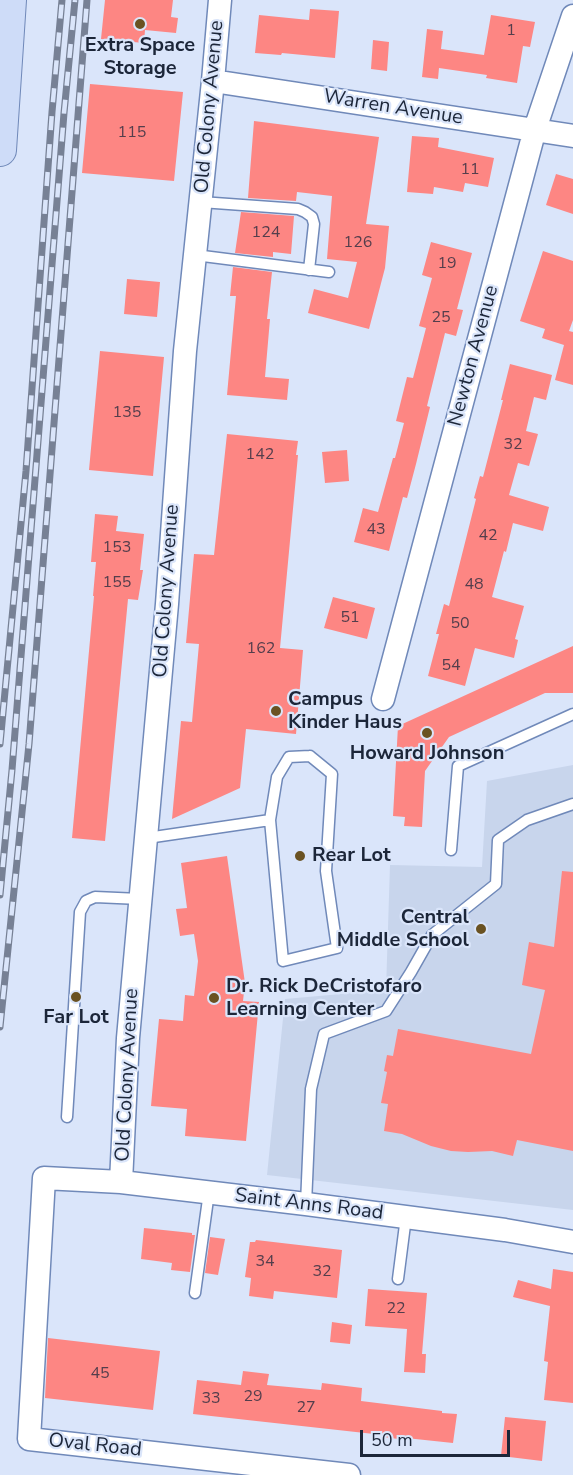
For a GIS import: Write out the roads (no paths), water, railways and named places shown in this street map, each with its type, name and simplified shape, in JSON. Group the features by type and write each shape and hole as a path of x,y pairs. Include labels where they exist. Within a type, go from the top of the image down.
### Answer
{"main road":[{"path":"0,150 3,52 10,0"}],"street":[{"name":"Old Colony Avenue","path":"121,1182 128,1038 167,604 185,351 220,0"},
{"name":"Newton Avenue","path":"383,699 535,129 573,16"},
{"name":"Warren Avenue","path":"213,81 573,136"},
{"name":"Saint Anns Road","path":"44,1178 121,1182 209,1192 506,1230 573,1242"},
{"name":"Oval Road","path":"44,1178 29,1439 224,1468 349,1475"}],"lane":[{"path":"201,202 298,209 305,212 312,217 314,224 309,270"},
{"path":"195,255 329,272"},
{"path":"451,850 459,766 573,714"},
{"path":"310,756 332,774 326,871 337,948 283,962 270,820 277,777 289,757 310,756"},
{"path":"306,1204 311,1089 324,1034 386,1011 432,935 496,884 498,840 527,820 573,804"},
{"path":"147,838 270,820"},
{"path":"67,1117 80,912 86,901 95,897 140,899"},
{"path":"195,1293 209,1192"},
{"path":"398,1280 406,1217"}],"railway":[{"path":"0,744 26,471 62,0"},
{"path":"0,895 75,0"},
{"path":"0,1027 29,744 87,0"}],"place":[{"name":"Extra Space Storage","path":"140,24"},
{"name":"Campus Kinder Haus","path":"276,711"},
{"name":"Howard Johnson","path":"427,733"},
{"name":"Rear Lot","path":"300,856"},
{"name":"Central Middle School","path":"481,929"},
{"name":"Far Lot","path":"76,997"},
{"name":"Dr. Rick DeCristofaro Learning Center","path":"214,998"}]}
